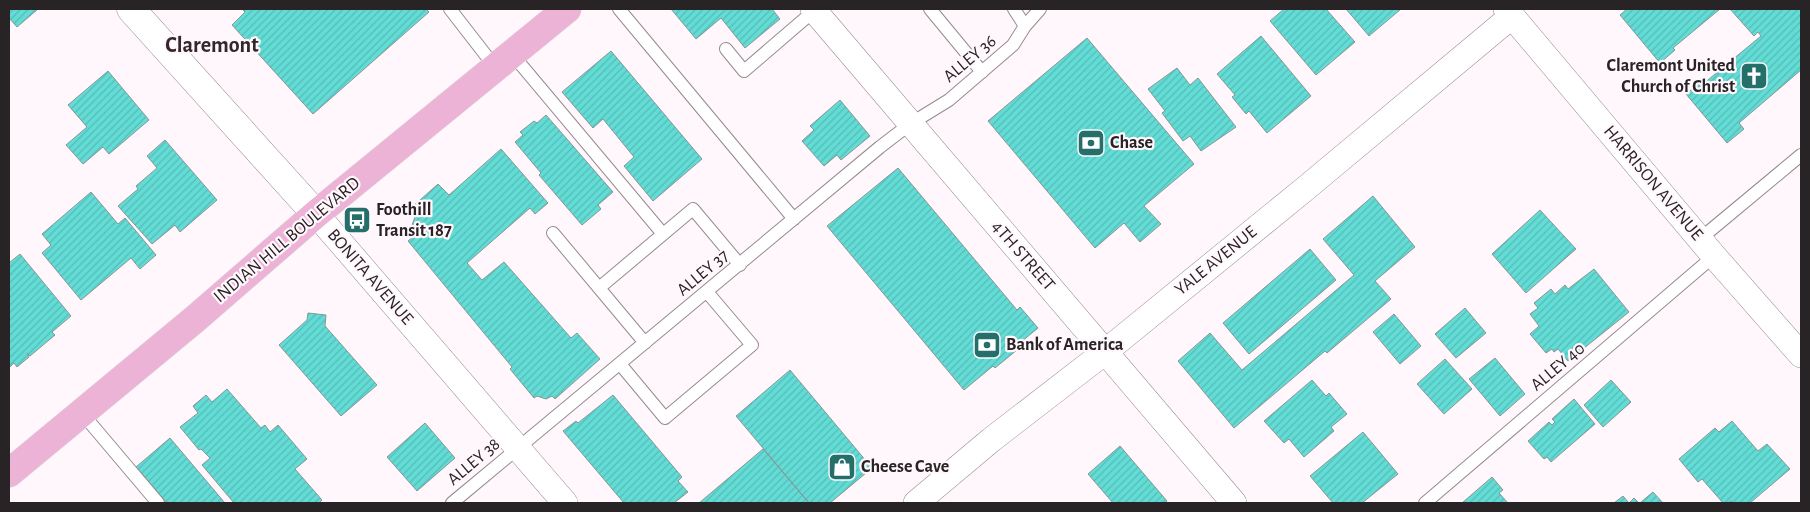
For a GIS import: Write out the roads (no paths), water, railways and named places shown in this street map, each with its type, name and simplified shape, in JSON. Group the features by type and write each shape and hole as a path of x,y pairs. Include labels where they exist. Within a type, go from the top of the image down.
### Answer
{"main road":[{"name":"BONITA AVENUE","path":"132,9 316,214"},
{"name":"INDIAN HILL BOULEVARD","path":"9,473 194,319 316,214 567,9"}],"street":[{"name":"4TH STREET","path":"814,10 1234,503"},
{"name":"HARRISON AVENUE","path":"1509,12 1707,248 1801,355"},
{"name":"YALE AVENUE","path":"916,503 991,440 1105,352 1509,12"},
{"name":"BONITA AVENUE","path":"316,214 565,503"}],"lane":[{"path":"450,9 504,61 664,234"},
{"path":"619,9 794,219"},
{"path":"930,9 982,72"},
{"path":"1014,9 1025,26"},
{"name":"ALLEY 36","path":"910,124 949,100 1013,45 1025,26 1040,9"},
{"path":"726,49 744,71 814,10"},
{"name":"ALLEY 37","path":"517,448 910,124"},
{"name":"ALLEY 40","path":"1425,503 1707,248 1801,155"},
{"path":"599,288 693,209 740,265"},
{"path":"553,233 645,343"},
{"path":"620,364 665,418 752,345 707,292"},
{"path":"81,412 158,503"},
{"name":"ALLEY 38","path":"452,503 517,448"}],"place":[{"name":"Claremont United Church of Christ","path":"1754,76"},
{"name":"Chase","path":"1091,143"},
{"name":"Foothill Transit 187","path":"357,220"},
{"name":"Bank of America","path":"987,345"},
{"name":"Cheese Cave","path":"842,467"}],"district":[{"name":"Claremont","path":"212,45"}]}
